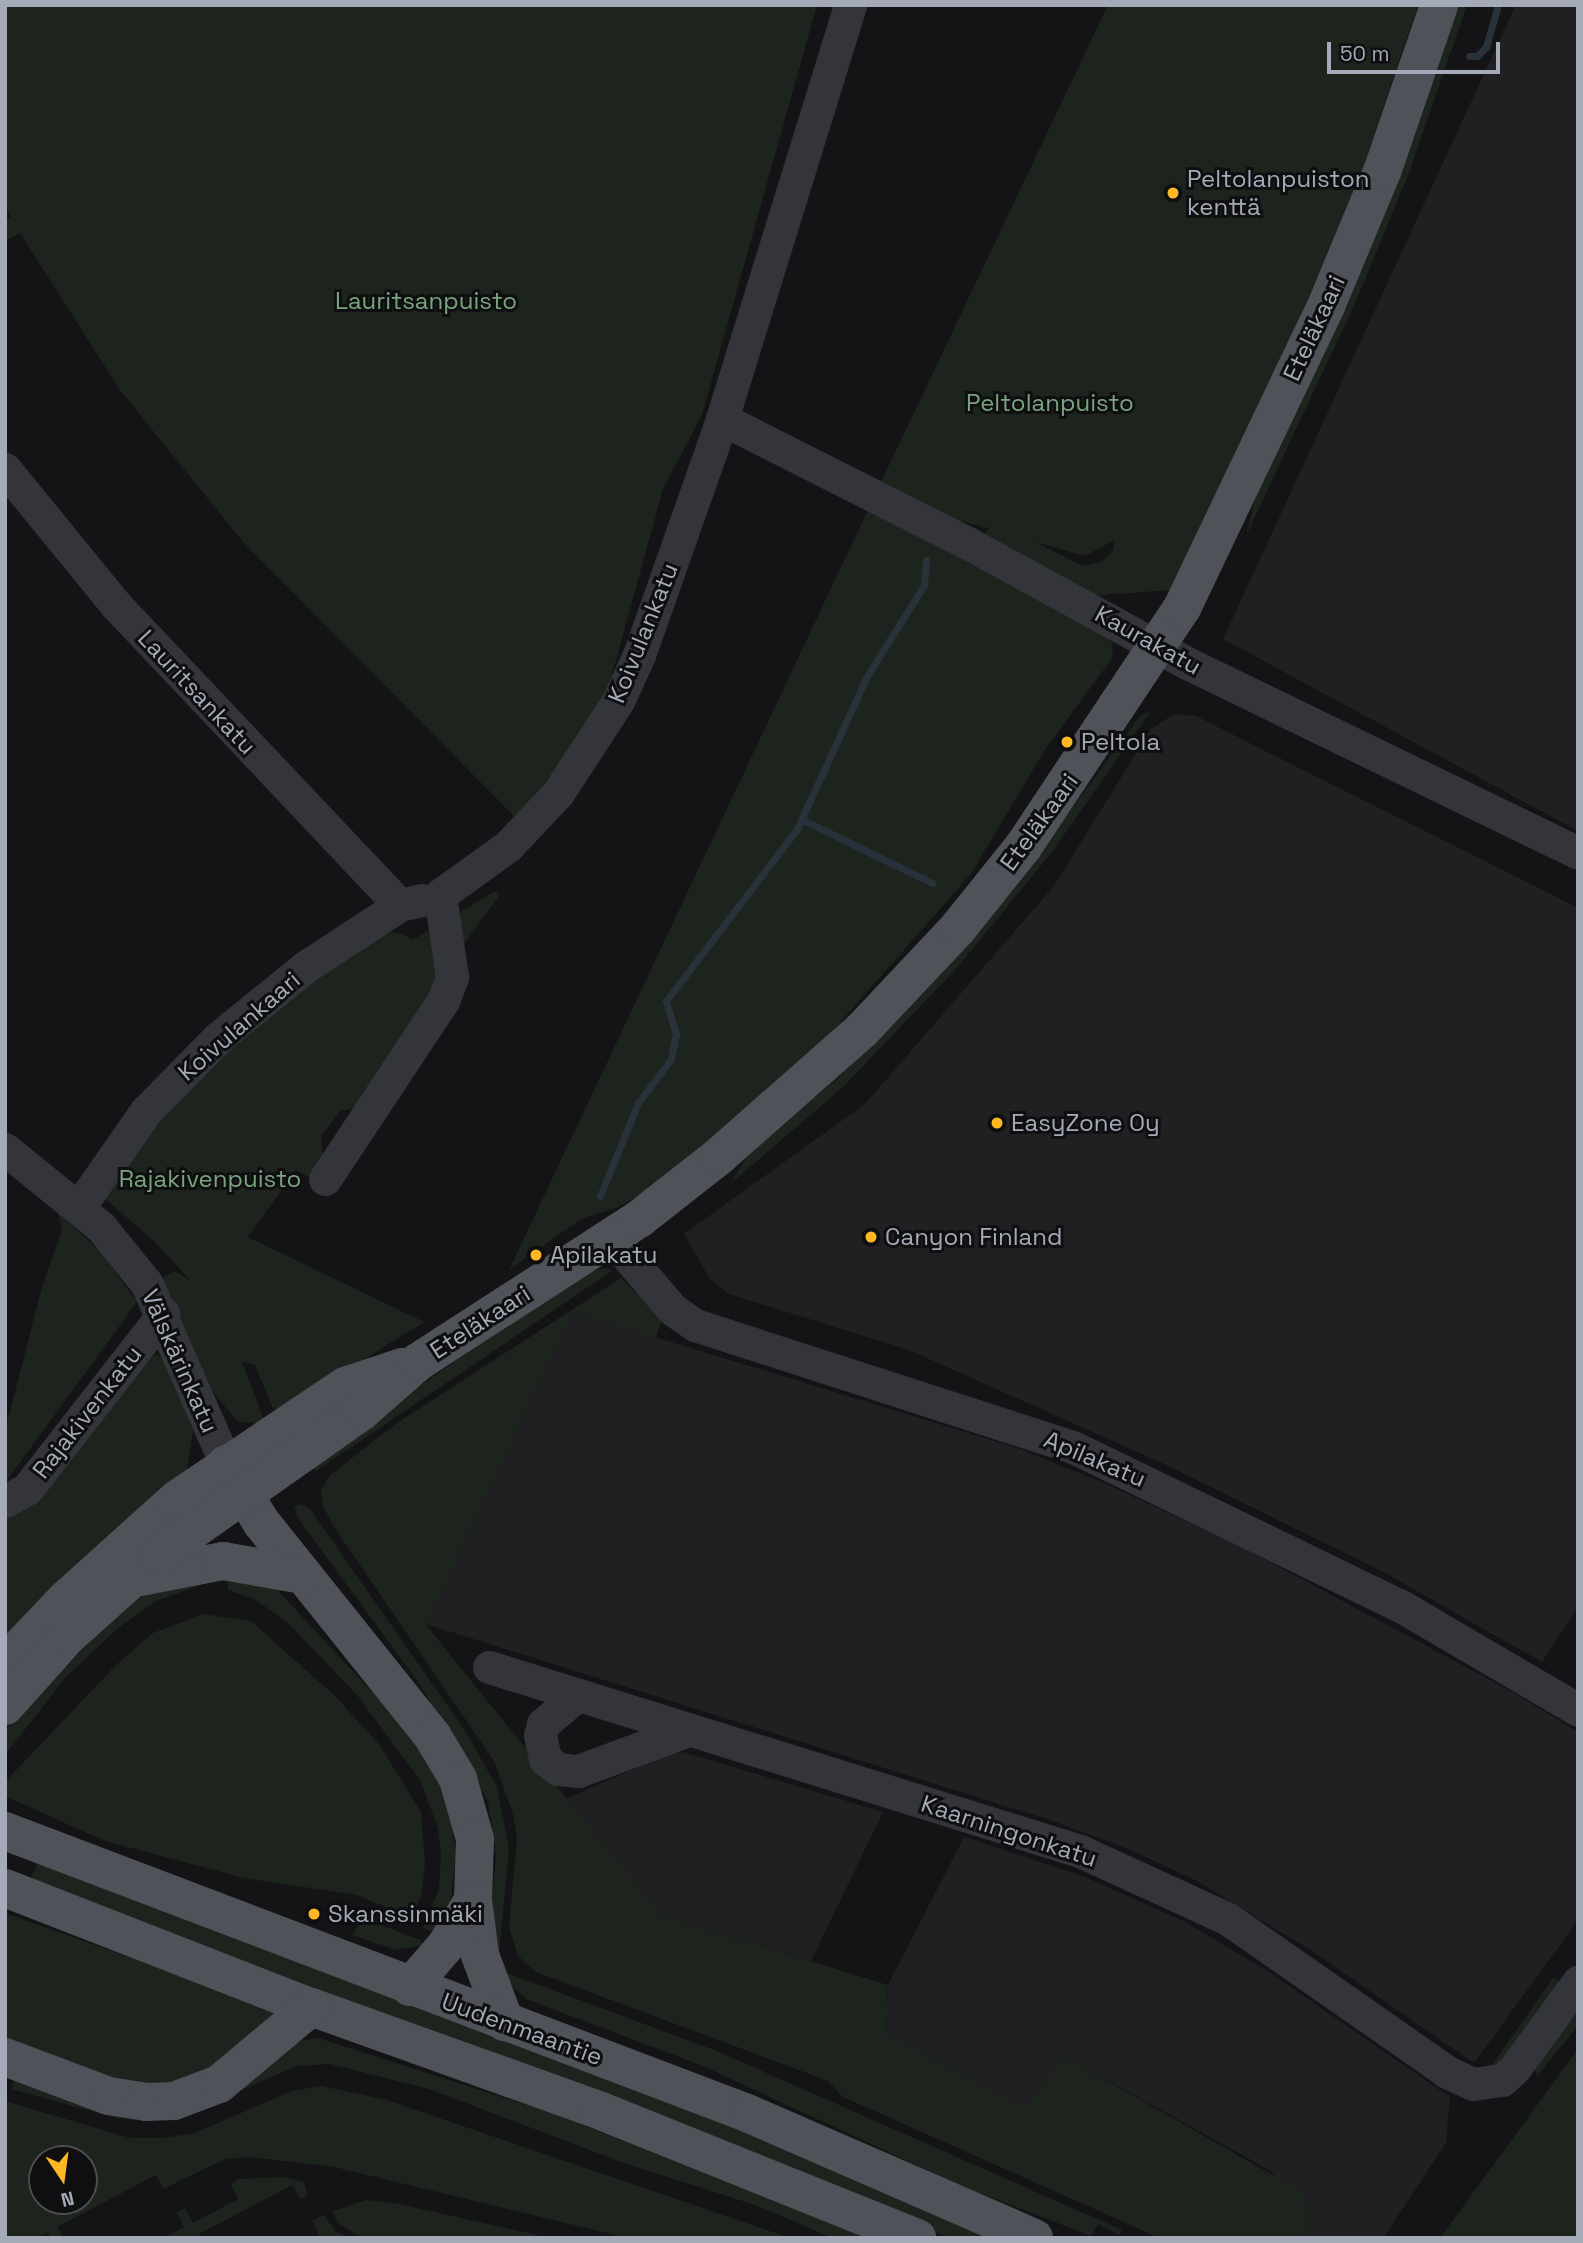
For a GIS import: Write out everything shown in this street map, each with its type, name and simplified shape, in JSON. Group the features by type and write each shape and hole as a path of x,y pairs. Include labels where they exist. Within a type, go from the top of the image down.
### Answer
{"main road":[{"name":"Eteläkaari","path":"5,1706 67,1637 233,1479 345,1386 418,1362 611,1237 796,1094 908,987 1023,847 1160,648 1325,306 1383,169 1439,5"},
{"name":"Eteläkaari","path":"5,1663 133,1536 233,1479"},
{"path":"233,1479 303,1575 432,1737 458,1779 475,1839 473,1900 480,1955 505,2022"},
{"path":"128,1581 170,1567 223,1561 303,1575"},
{"name":"Uudenmaantie","path":"5,1831 44,1849 747,2113 1034,2238"},
{"name":"Uudenmaantie","path":"14,1892 311,2007 601,2111 917,2238"},
{"path":"410,1987 447,1944 473,1900"},
{"path":"5,2057 109,2096 146,2102 174,2101 219,2084 311,2007"}],"street":[{"name":"Koivulankatu","path":"440,895 508,846 536,818 618,701 639,655 722,419 850,5"},
{"name":"Kaurakatu","path":"722,419 966,542 1160,648 1578,853"},
{"name":"Lauritsankatu","path":"5,469 116,605 400,905"},
{"name":"Koivulankaari","path":"79,1207 146,1111 219,1037 305,967 400,905 440,895"},
{"path":"325,1179 443,1001 452,977 440,895"},
{"name":"Välskärinkatu","path":"5,1149 79,1207 147,1284 163,1314 233,1479"},
{"name":"Apilakatu","path":"611,1237 672,1309 695,1325 1075,1448 1401,1606 1578,1710"},
{"name":"Rajakivenkatu","path":"5,1501 27,1489 163,1314"},
{"name":"Kaarningonkatu","path":"489,1667 575,1697 1080,1851 1228,1920 1447,2071 1473,2084 1486,2085 1502,2080 1516,2068 1578,1982"},
{"path":"575,1697 542,1724 540,1735 545,1759 558,1769 578,1771 689,1730"}],"shaded area":[{"path":"1516,5 1578,5 1578,831 1223,639"},
{"path":"1174,714 1196,716 1578,908 1578,1607 1542,1662 1387,1574 1171,1467 909,1350 729,1294 710,1279 684,1234 865,1104 1054,886 1151,729"},
{"path":"573,1312 1014,1447 1104,1483 1246,1549 1516,1694 1578,1732 1578,1920 1474,2063 1312,1951 1197,1881 1131,1850 1053,1821 426,1624"},
{"path":"683,1752 883,1812 811,1961 661,1915 562,1801 665,1755"},
{"path":"964,1837 1085,1877 1183,1921 1263,1968 1450,2097 1446,2143 1383,2238 1305,2238 1309,2220 1271,2171 1064,2056 1027,2109 886,2033 888,1985"}],"green space":[{"name":"Lauritsanpuisto","path":"5,5 817,5 702,415 663,489 610,682 579,744 515,817 243,542 120,390 20,233 5,241 5,221 11,217 5,206"},
{"name":"Peltolanpuisto","path":"1108,5 1418,5 1365,162 1326,257 1276,372 1170,590 1092,596 984,538 988,528 957,520 881,482","holes":["1115,540 1113,551 1101,562 1082,566 1036,542 1085,556"]},
{"path":"1452,5 1467,5 1409,173 1357,299 1246,536 1256,494"},
{"path":"868,510 1036,594 1111,639 1113,657 1046,748 971,874 785,1085 676,1174 618,1207 581,1219 509,1270"},
{"path":"1151,711 1052,852 957,968 843,1087 730,1184 749,1153 838,1078 908,1007 1045,845 1140,716"},
{"name":"Rajakivenpuisto","path":"495,891 500,895 441,975 358,1107 340,1111 321,1137 323,1160 312,1178 296,1170 248,1237 424,1322 283,1410 273,1409 255,1365 242,1362 266,1425 237,1421 213,1392 162,1279 174,1271 191,1281 153,1240 104,1198 139,1139 238,1036 381,932 400,933 413,940"},
{"path":"58,1213 100,1251 137,1302 5,1483 5,1431 42,1287 62,1230"},
{"path":"605,1268 612,1271 316,1471 307,1463 586,1272"},
{"path":"621,1278 662,1318 656,1338 573,1312 426,1625 661,1915 888,1985 886,2033 1026,2108 1064,2056 1304,2193 1309,2220 1305,2238 1160,2238 843,2097 828,2081 536,1972 518,1956 509,1927 517,1839 513,1814 494,1761 334,1527 323,1506 321,1490 330,1475 397,1423"},
{"path":"156,1355 163,1357 193,1431 187,1470 5,1646 5,1515 144,1359"},
{"path":"301,1504 310,1509 466,1732 497,1787 509,1848 499,1955 488,1940 496,1856 488,1801 419,1683 299,1520 294,1507"},
{"path":"228,1570 272,1584 399,1721 436,1773 448,1803 456,1853 450,1908 439,1933 423,1928 439,1889 441,1855 438,1828 420,1780 357,1695 287,1622 254,1599 228,1590"},
{"path":"206,1583 156,1601 117,1629 66,1677 5,1755 5,1730 112,1619 151,1588"},
{"path":"203,1614 251,1621 335,1696 379,1744 421,1812 425,1863 422,1892 415,1911 408,1916 356,1895 244,1878 105,1841 5,1796 5,1782 115,1666 153,1633"},
{"path":"38,1862 514,2038 1003,2238 950,2238 819,2182 29,1884"},
{"path":"5,1913 289,2014 208,2075 148,2091 5,2044"},
{"path":"363,1918 420,1940 423,1945 396,1950 352,1935"},
{"path":"496,1969 717,2051 1122,2230 1119,2235 1098,2224 1091,2236 957,2184 703,2066 526,1999"},
{"path":"1553,1978 1560,1982 1506,2058 1490,2068"},
{"path":"1578,2011 1578,2026 1537,2076 1535,2069"},
{"path":"318,2038 555,2114 870,2238 833,2238 755,2205 624,2163 429,2089 330,2064 297,2066 239,2091 142,2121 116,2118 11,2089 14,2079 117,2109 293,2042"},
{"path":"1578,2049 1578,2238 1440,2238"},
{"path":"321,2086 384,2099 790,2238 628,2238 334,2167 249,2157 225,2159 163,2189 156,2175 98,2205 98,2145 28,2145 28,2215 80,2215 57,2227 63,2238 51,2238 48,2232 37,2238 5,2238 5,2101 130,2138 162,2138 195,2133 292,2091"},
{"path":"284,2177 304,2182 308,2195 300,2199 292,2185 199,2234 201,2238 163,2238 184,2227 177,2213 185,2208 193,2223 238,2199 231,2184 238,2179"},
{"path":"366,2200 395,2203 550,2238 362,2238 338,2223 333,2211"},
{"path":"324,2215 336,2232 352,2238 313,2238 319,2234 312,2221"}],"waterway":[{"path":"1469,56 1477,56 1486,47 1498,5"},
{"path":"600,1196 638,1103 671,1059 676,1034 666,1001 797,829 867,676 924,585 926,560"},
{"path":"801,819 932,883"}],"place":[{"name":"Peltolanpuiston kenttä","path":"1173,193"},
{"name":"Peltola","path":"1067,742"},
{"name":"EasyZone Oy","path":"997,1123"},
{"name":"Canyon Finland","path":"871,1237"},
{"name":"Apilakatu","path":"536,1255"},
{"name":"Skanssinmäki","path":"314,1914"}]}
